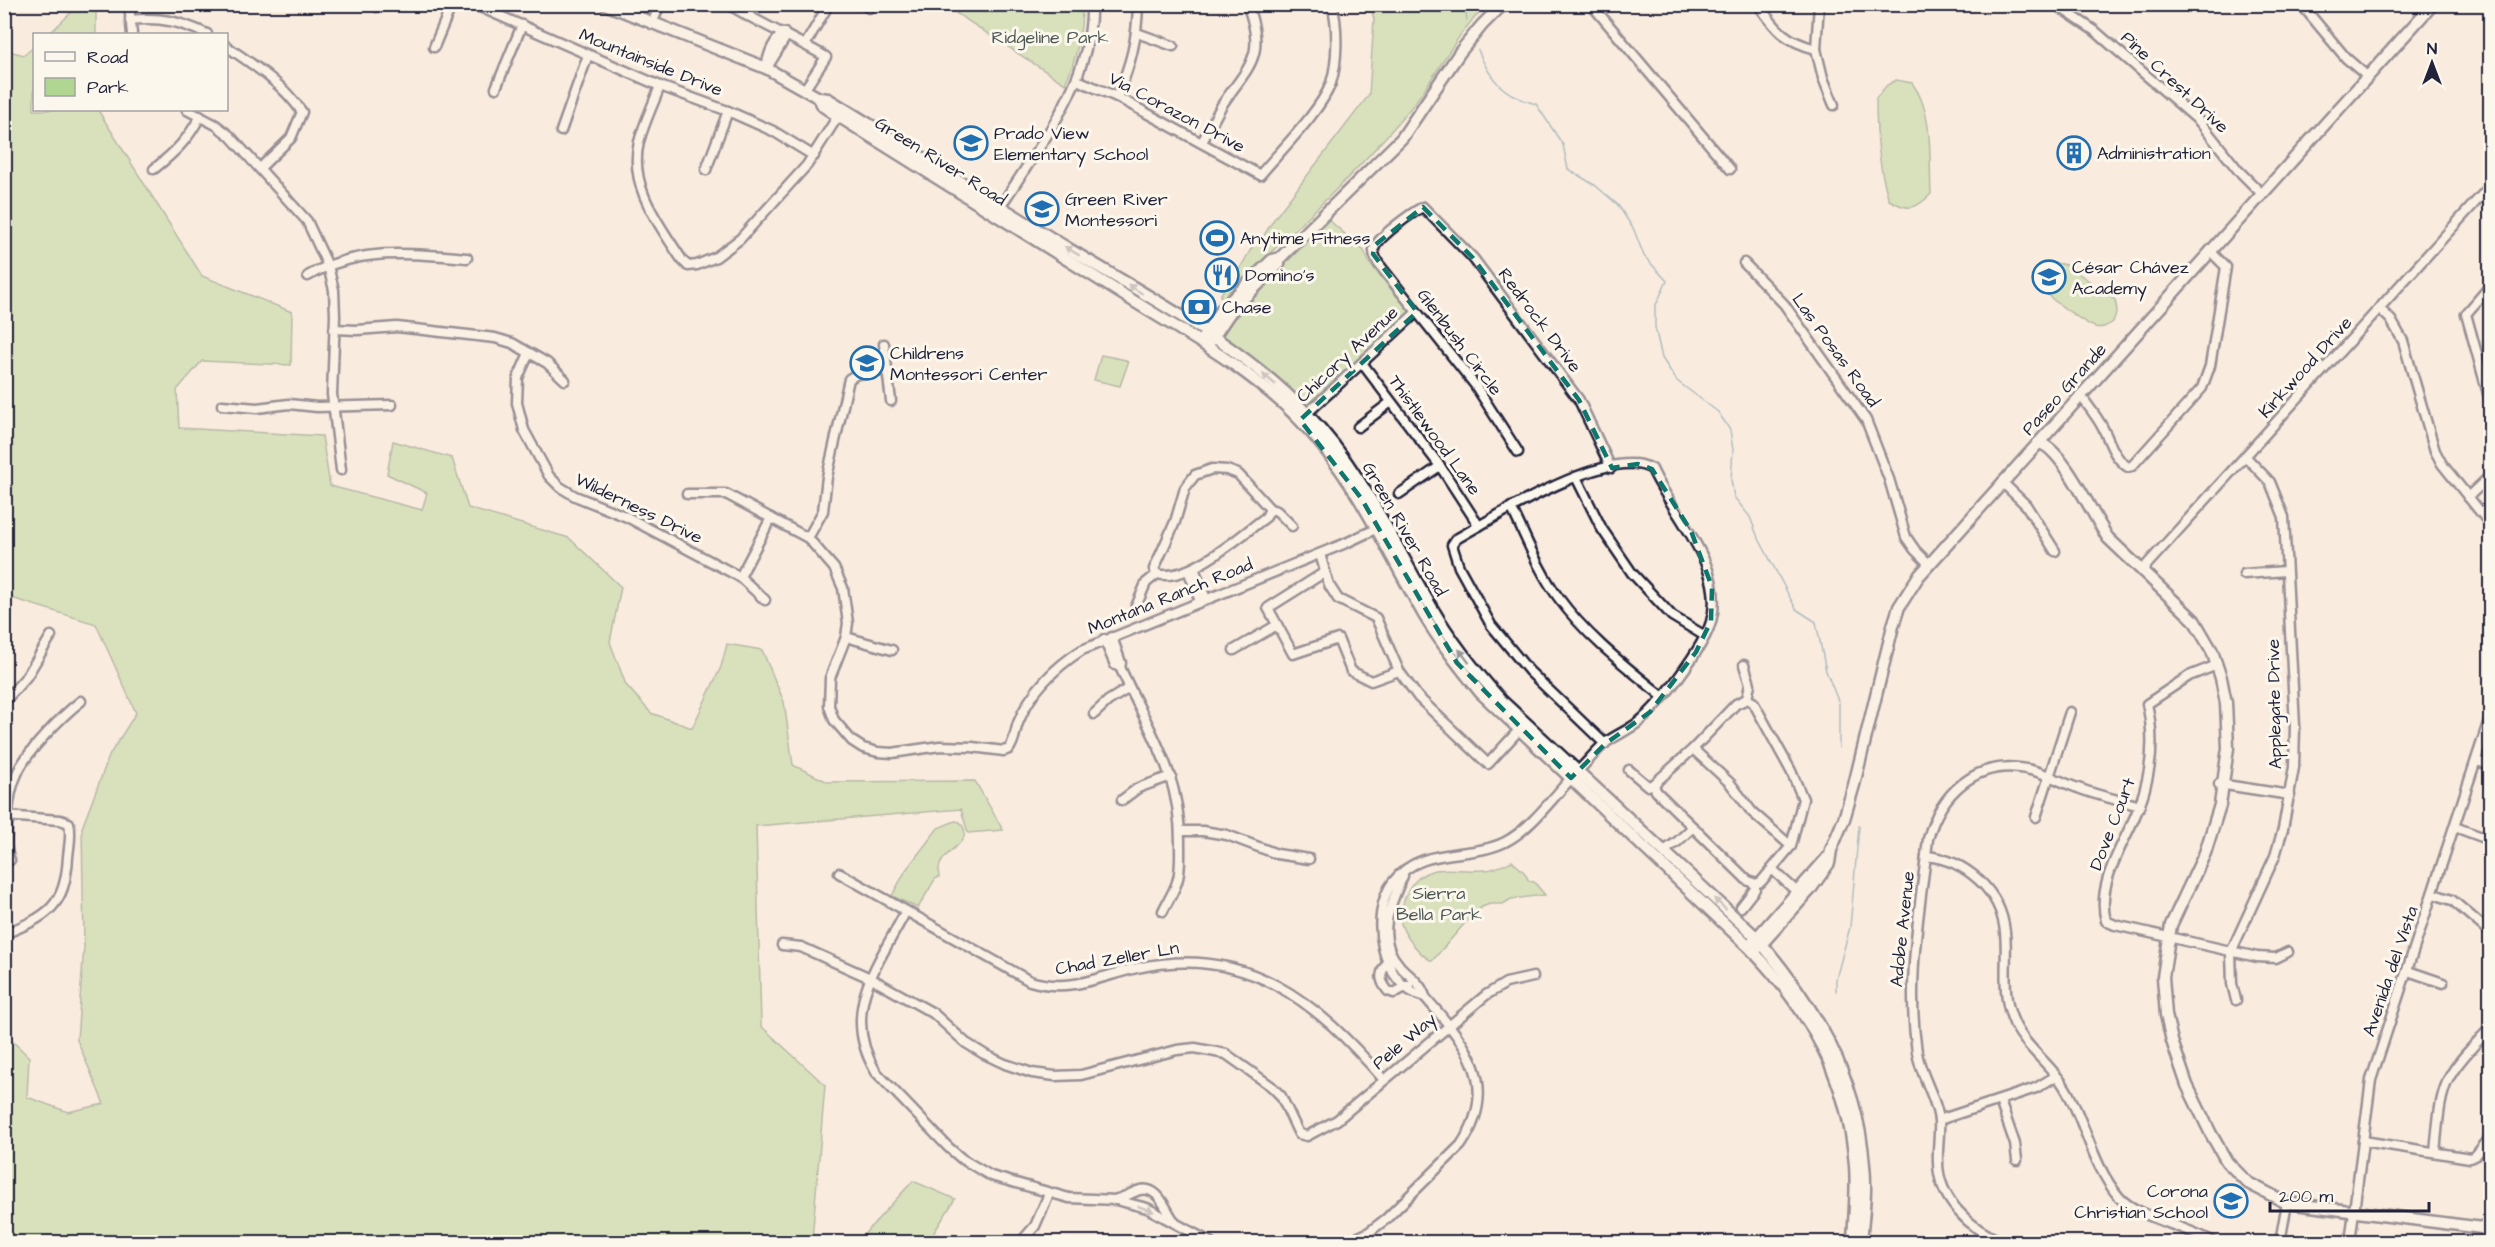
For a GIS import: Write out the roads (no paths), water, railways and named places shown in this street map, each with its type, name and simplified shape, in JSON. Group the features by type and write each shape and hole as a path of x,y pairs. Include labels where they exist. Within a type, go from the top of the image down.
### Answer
{"main road":[{"name":"Green River Road","path":"605,4 766,68 819,98 828,99 925,159 998,211"},
{"path":"1206,340 1231,311 1279,264 1280,258 1402,138 1460,52 1503,4"},
{"name":"Paseo Grande","path":"1755,945 1818,881 1828,863 1850,796 1893,626 1909,590 1929,564 2002,482 2433,4"},
{"name":"Green River Road","path":"819,98 823,106 838,116 998,211 1206,340 1268,392 1303,417 1382,526 1432,608 1468,661 1502,701 1575,775 1608,815 1755,945"},
{"path":"838,116 855,115"},
{"path":"914,163 925,159"},
{"path":"2038,443 2039,448 2065,476 2094,529 2104,542 2141,572 2189,623 2214,666 2226,703 2228,722 2221,784 2205,853 2166,936 2163,977 2166,1016 2172,1041 2187,1085 2226,1162 2248,1183 2287,1203 2490,1229"},
{"name":"Green River Road","path":"1382,526 1425,616 1480,692 1519,730 1666,854 1755,945"},
{"path":"1608,815 1631,829 1658,855 1666,854"},
{"name":"Paseo Grande","path":"1755,945 1796,891 1829,856"},
{"path":"1755,945 1809,1021 1834,1074 1848,1125 1855,1165 1853,1242"},
{"path":"1755,945 1794,982 1832,1047 1849,1091 1864,1166 1861,1242"}],"street":[{"path":"129,4 132,33"},
{"path":"434,47 452,4"},
{"name":"Mountainside Drive","path":"473,4 660,86 728,111 773,131 814,156"},
{"path":"652,24 660,4"},
{"path":"728,4 826,57 805,89"},
{"path":"747,16 753,4"},
{"path":"805,45 830,4"},
{"path":"998,211 1077,80 1088,44 1091,4"},
{"path":"1117,97 1128,69 1137,33 1138,4"},
{"path":"1202,142 1222,106 1243,80 1254,58 1256,30 1246,4"},
{"name":"Via Corazon Drive","path":"1077,80 1117,97 1260,175 1317,107 1331,83 1337,23 1332,4"},
{"path":"1591,4 1730,169"},
{"path":"1758,4 1781,35 1796,44 1816,49"},
{"path":"1819,4 1816,49 1822,78 1834,105"},
{"name":"Pine Crest Drive","path":"2055,4 2095,31 2199,121 2243,176 2262,194"},
{"path":"2301,4 2346,58 2368,77"},
{"path":"130,20 157,18 181,22 205,33"},
{"path":"496,88 522,25"},
{"path":"766,68 784,40 784,33"},
{"path":"1137,33 1173,46"},
{"path":"228,47 272,78 290,94 302,112 291,138 260,168"},
{"path":"561,131 588,55"},
{"path":"660,86 640,140 636,160 638,174 646,202 688,266 717,257 731,248 800,174 814,156 838,116"},
{"path":"189,111 230,136 260,168 307,221 328,266 334,290 333,407 341,470"},
{"path":"706,170 728,111"},
{"path":"154,169 180,148 192,133 200,116"},
{"name":"Kirkwood Drive","path":"2141,572 2490,186"},
{"name":"Glenbush Circle","path":"1422,207 1411,213 1375,245 1373,254 1475,385 1518,452"},
{"name":"Redrock Drive","path":"1422,207 1473,258 1580,400 1611,468"},
{"path":"2080,395 2100,423 2111,447 2123,464 2128,468 2132,466 2193,399 2207,377 2226,267 2210,251"},
{"path":"308,276 328,266 370,255 402,253 467,258"},
{"name":"Las Posas Road","path":"1744,263 1784,304 1866,420 1886,470 1906,537 1929,564"},
{"path":"2490,286 2466,314 2490,401"},
{"path":"2379,308 2391,320 2403,341 2434,451 2490,524"},
{"name":"Chicory Avenue","path":"1303,417 1417,312"},
{"path":"334,329 397,327 484,337 512,343 547,363 565,380"},
{"path":"884,344 891,401"},
{"name":"Wilderness Drive","path":"529,352 518,378 517,403 524,430 549,476 560,487 575,496 627,517 740,577 765,600"},
{"name":"Thistlewood Lane","path":"1362,363 1440,466 1479,526"},
{"path":"808,538 817,524 826,499 827,477 849,379 857,374 888,369"},
{"path":"1358,427 1391,402"},
{"path":"222,405 257,408 289,404 333,407 393,405"},
{"name":"Applegate Drive","path":"2231,952 2275,856 2290,795 2294,767 2295,726 2284,517 2270,482 2246,457"},
{"path":"1410,984 1399,981 1388,962 1380,936 1380,914 1387,892 1394,881 1414,865 1436,856 1493,848 1522,831 1605,744 1640,720 1662,696 1705,636 1711,621 1713,597 1699,549 1652,470 1638,464 1576,477 1511,507 1456,539 1452,544 1460,567 1491,625 1529,671 1605,744"},
{"path":"1399,494 1440,466"},
{"path":"1157,574 1154,569 1174,522 1185,488 1196,475 1212,469 1227,470 1238,474 1270,509 1277,511 1292,526"},
{"path":"2468,497 2490,476"},
{"path":"1576,477 1602,529 1632,573 1672,616 1705,636"},
{"path":"2002,482 2026,505 2055,551"},
{"path":"687,494 726,494 808,538 834,568 843,588 847,609 846,637 892,650"},
{"path":"1511,507 1527,543 1558,597 1588,632 1662,696"},
{"path":"1135,609 1146,583 1157,574 1168,576 1191,569 1266,517 1270,509"},
{"path":"740,577 771,518"},
{"name":"Montana Ranch Road","path":"846,637 830,678 828,692 829,706 834,720 852,741 863,748 892,753 940,746 1004,751 1009,749 1018,722 1046,680 1067,659 1108,638 1320,554 1382,526"},
{"path":"1320,554 1332,591 1338,599 1376,618 1400,671 1418,697 1488,764 1519,730"},
{"path":"1191,569 1203,600"},
{"path":"2244,574 2286,571"},
{"path":"1325,572 1268,608 1293,654 1338,639 1351,671 1371,681 1400,671"},
{"path":"1234,650 1277,625"},
{"path":"4,702 27,676 51,636"},
{"path":"1108,638 1115,665 1120,667 1154,734 1171,776 1180,831 1177,883 1162,911"},
{"path":"1744,665 1750,684 1747,699"},
{"name":"Dove Court","path":"2214,666 2189,676 2147,704 2153,730 2149,771 2140,806 2109,874 2103,909 2106,921 2257,957 2276,958 2288,952"},
{"path":"1094,714 1108,701 1129,688"},
{"path":"1629,770 1648,786 1654,784 1694,749 1736,704 1747,699"},
{"path":"1654,784 1656,791 1747,880 1755,884 1761,882 1791,846 1802,807 1800,789 1753,702 1747,699"},
{"path":"10,860 6,852 6,816 12,787 21,765 67,711 81,701"},
{"path":"2036,817 2070,712"},
{"name":"Avenida del Vista","path":"2350,1242 2371,1080 2456,827 2490,717"},
{"path":"1694,749 1730,783 1752,812 1791,846"},
{"path":"2476,761 2490,765"},
{"name":"Adobe Avenue","path":"2003,1242 1981,1232 1967,1220 1947,1194 1938,1165 1939,1120 1917,1054 1911,996 1913,958 1928,839 1943,803 1964,782 1989,771 2006,768 2024,768 2049,775 2077,788 2140,806"},
{"path":"1122,800 1145,785 1171,776"},
{"path":"2221,784 2290,795"},
{"path":"4,934 42,917 54,908 67,877 71,833 69,823 60,820 6,816"},
{"path":"1677,842 1693,827"},
{"path":"2456,827 2490,840"},
{"path":"1180,831 1203,831 1227,835 1277,854 1309,859"},
{"path":"1926,856 1947,860 1967,870 1978,878 1994,898 2005,931 2007,996 2012,1018 2025,1041 2067,1089 2107,1180 2121,1199 2136,1209 2213,1242"},
{"path":"1772,869 1796,891"},
{"path":"1347,1242 1369,1232 1386,1219 1461,1145 1469,1133 1478,1104 1477,1077 1470,1054 1425,997 1418,996 1410,984 1407,971 1399,966 1387,938 1389,905 1405,872"},
{"name":"Chad Zeller Ln","path":"839,873 1030,981 1047,986 1065,987 1133,969 1180,962 1210,963 1251,974 1288,992 1336,1027 1384,1080"},
{"path":"1741,907 1755,890 1755,884"},
{"path":"2434,894 2452,900 2486,929"},
{"path":"906,911 870,978 862,1000 860,1023 865,1051 876,1072 948,1147 962,1159 991,1176 1049,1194 1069,1198 1116,1200 1147,1208 1210,1242"},
{"path":"782,945 801,947 870,978"},
{"path":"2231,952 2232,984 2236,1000"},
{"path":"1388,962 1380,976 1382,984 1388,991 1394,993 1410,984"},
{"path":"2408,971 2443,983"},
{"name":"Pele Way","path":"870,978 933,1013 966,1043 984,1054 1013,1068 1032,1073 1055,1076 1081,1075 1177,1050 1195,1048 1212,1049 1226,1054 1271,1086 1281,1096 1299,1134 1307,1136 1337,1120 1486,995 1506,983 1533,977"},
{"path":"2435,1151 2442,1098 2448,1079 2458,1064 2490,1028"},
{"path":"1939,1120 2036,1089 2056,1076"},
{"path":"2000,1101 2015,1144 2017,1160"},
{"path":"2363,1141 2470,1158 2476,1155 2490,1138"},
{"path":"1116,1200 1141,1190 1151,1190 1162,1201 1174,1221"},
{"path":"1021,1242 1035,1226 1049,1194"},
{"path":"2280,1242 2287,1203"}],"waterway":[{"path":"1464,4 1467,20"},
{"path":"1478,50 1493,78 1500,85 1515,96 1536,104 1563,145 1568,169 1596,186 1618,205 1634,230 1644,256 1667,281 1655,307 1655,327 1662,358 1677,381 1718,412 1730,430 1733,450 1731,480 1734,497 1750,517 1796,609 1816,622 1826,671 1839,703 1839,748"},
{"path":"1836,991 1836,979 1850,927 1859,826"}],"place":[{"name":"Prado View Elementary School","path":"971,143"},
{"name":"Administration","path":"2074,153"},
{"name":"Green River Montessori","path":"1042,209"},
{"name":"Anytime Fitness","path":"1217,238"},
{"name":"Domino's","path":"1222,275"},
{"name":"César Chávez Academy","path":"2049,277"},
{"name":"Chase","path":"1199,307"},
{"name":"Childrens Montessori Center","path":"867,363"},
{"name":"Corona Christian School","path":"2231,1201"}],"park label":[{"name":"Ridgeline Park","path":"1050,37"},
{"name":"Sierra Bella Park","path":"1439,903"}]}
